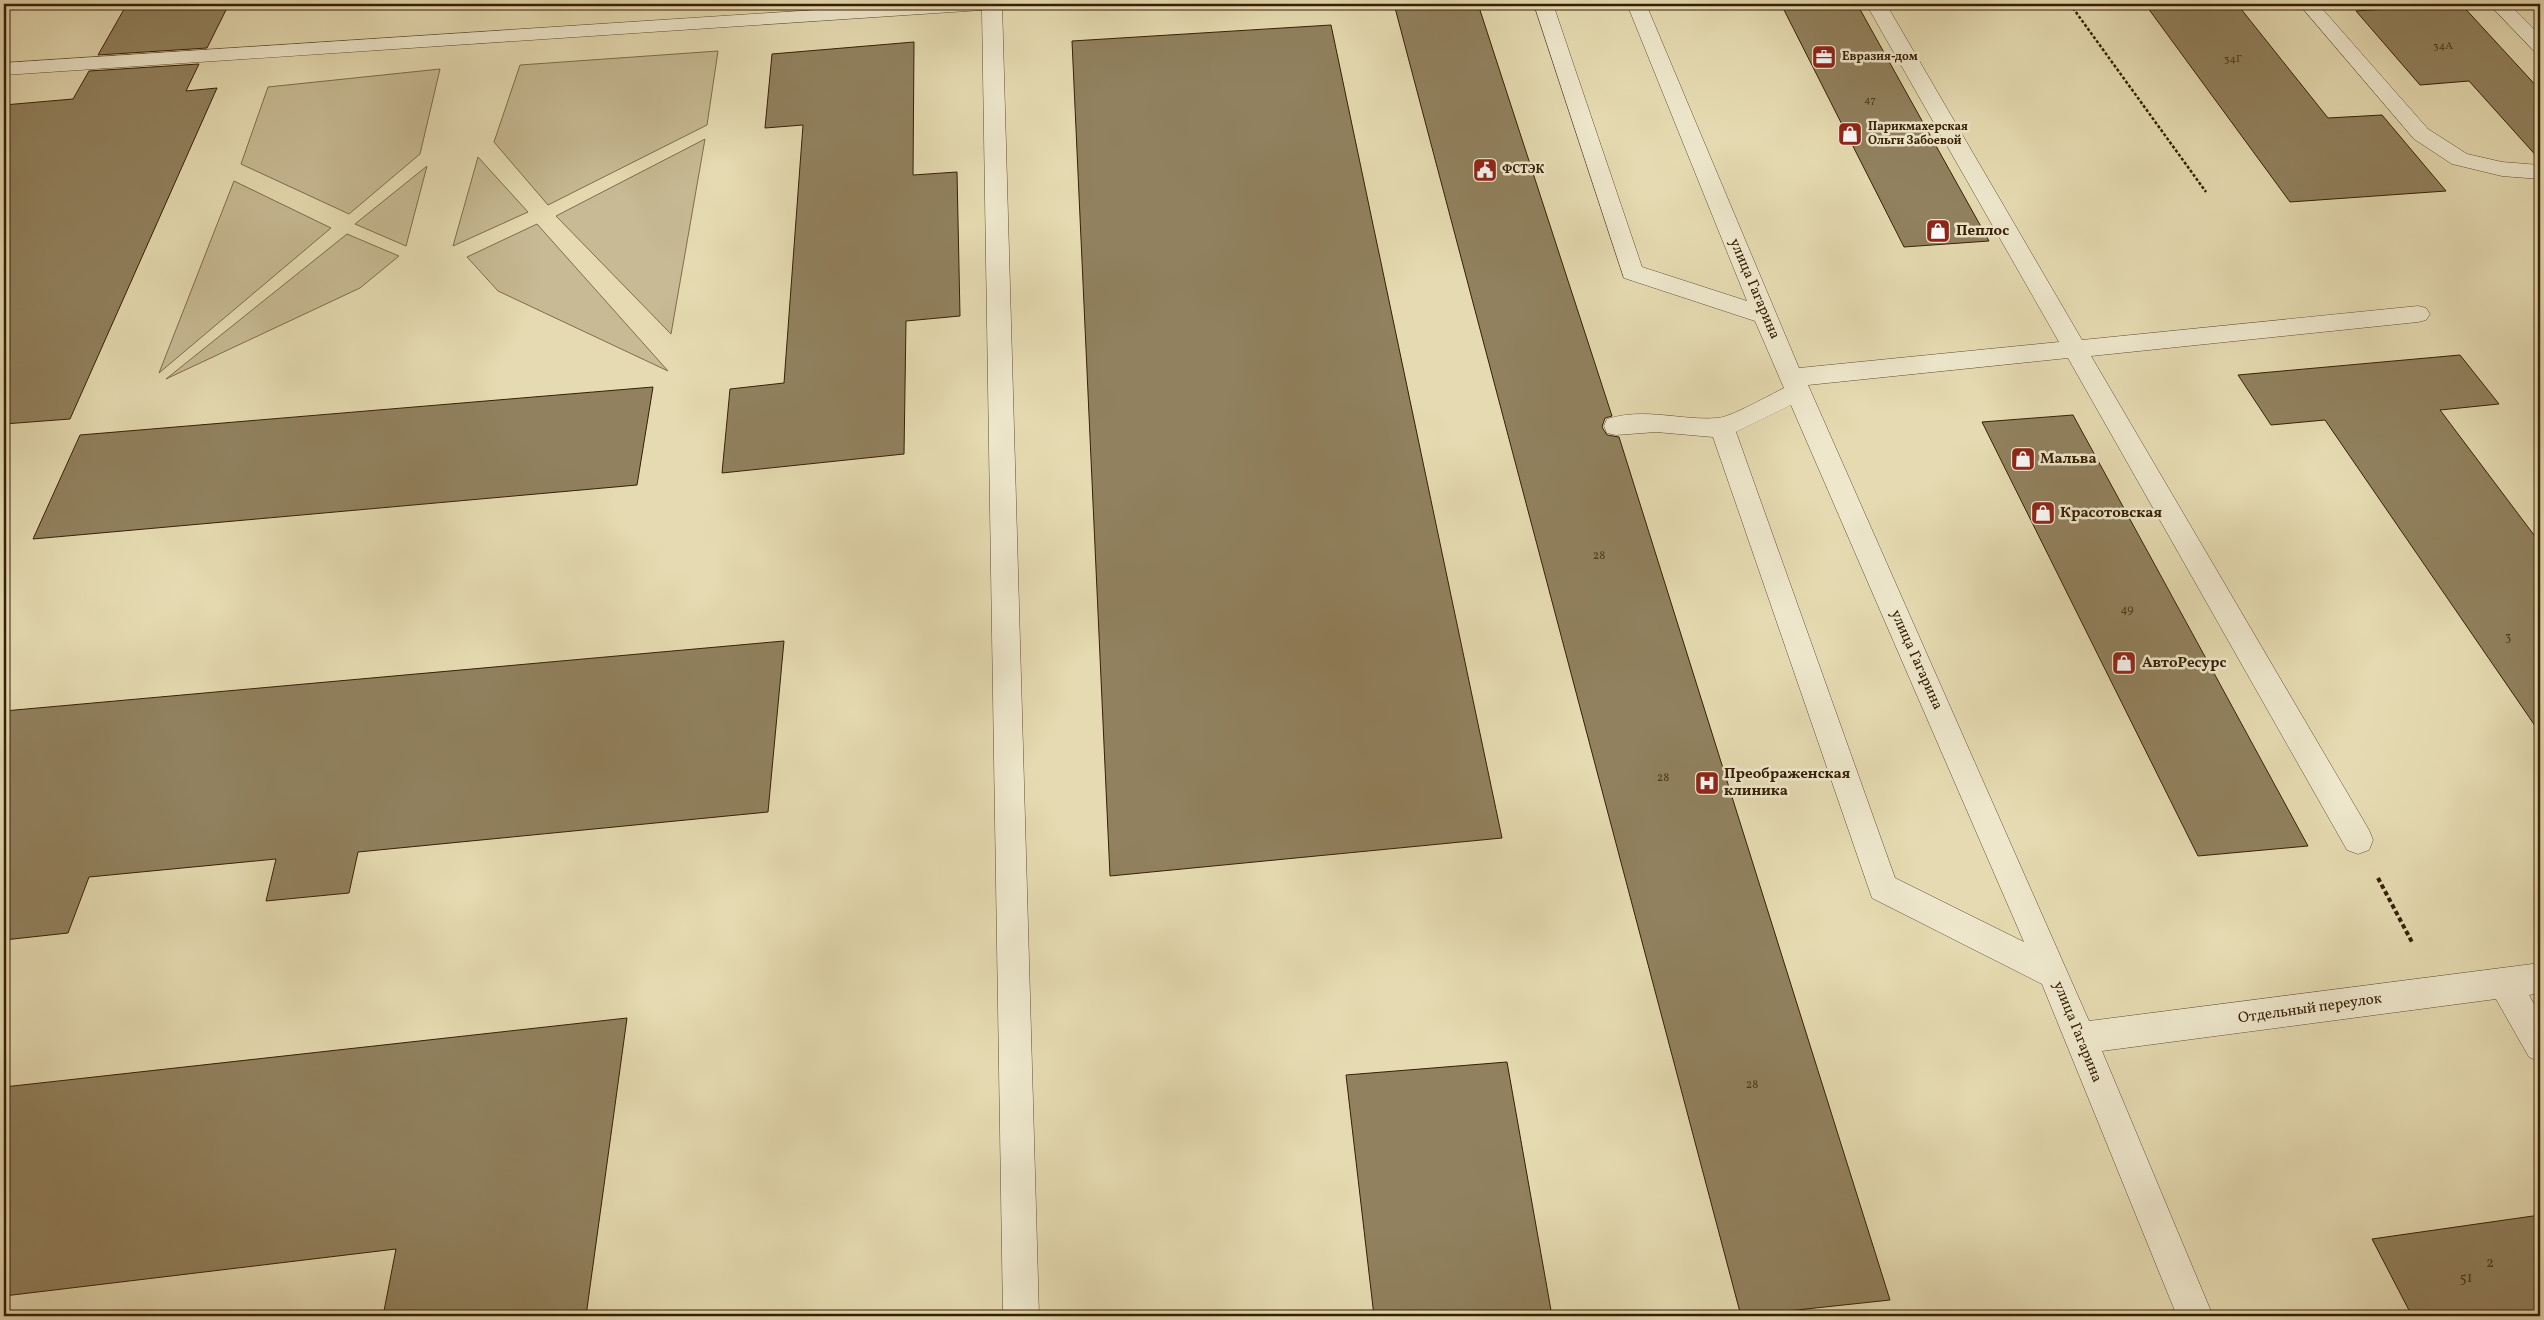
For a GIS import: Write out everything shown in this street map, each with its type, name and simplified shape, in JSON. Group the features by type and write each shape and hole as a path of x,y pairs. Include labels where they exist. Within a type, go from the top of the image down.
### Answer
{"street":[{"path":"4,69 992,4 1021,1316"},
{"path":"1543,4 1632,272 1764,314"},
{"name":"улица Гагарина","path":"1637,4 1764,314 2053,973 2194,1316"},
{"path":"2308,4 2421,134 2460,159 2502,169 2540,172"},
{"path":"2498,4 2539,44"},
{"path":"1879,9 2358,840"},
{"path":"1616,426 1656,423 1722,428 1796,384 2074,348 2418,314"},
{"path":"1722,428 1883,888 2053,973"},
{"name":"Отдельный переулок","path":"2079,1038 2540,978"},
{"path":"2504,982 2540,1046"}],"path":[{"path":"2070,4 2206,192"},
{"path":"2358,840 2413,944"}],"shaded area":[{"path":"718,51 707,125 548,205 494,142 520,65"},
{"path":"440,69 420,154 349,214 241,164 268,87"},
{"path":"705,139 671,334 556,216"},
{"path":"478,157 528,212 453,246"},
{"path":"427,166 406,246 355,224"},
{"path":"234,181 331,228 159,373"},
{"path":"537,224 668,371 498,291 467,257"},
{"path":"347,234 399,256 360,288 166,379"}],"building":[{"path":"127,4 229,4 207,48 98,55"},
{"path":"1394,4 1478,4 1612,416 1605,418 1602,427 1607,435 1619,437 1890,1300 1741,1316"},
{"path":"1781,4 1857,4 1989,241 1904,247"},
{"path":"2145,4 2237,4 2328,118 2382,115 2446,191 2290,202"},
{"path":"2399,4 2461,4 2540,90 2540,160 2469,81 2420,85 2356,11 2403,8"},
{"path":"1331,25 1502,838 1110,876 1072,41"},
{"path":"914,42 913,175 957,172 960,316 906,321 904,454 722,473 730,389 784,383 803,125 765,128 772,54"},
{"path":"199,64 186,91 217,88 70,419 4,424 4,105 73,99 89,71"},
{"path":"2460,355 2499,404 2440,410 2540,543 2540,733 2325,420 2271,425 2238,375"},
{"path":"653,387 637,485 33,539 80,435"},
{"path":"2073,415 2308,846 2198,856 1982,422"},
{"path":"784,641 768,812 358,852 349,893 266,901 276,859 89,877 68,933 4,940 4,711"},
{"path":"627,1018 586,1316 383,1316 396,1249 4,1296 4,1087"},
{"path":"1507,1062 1552,1316 1374,1316 1346,1075"},
{"path":"2540,1215 2540,1316 2412,1316 2372,1239"}],"place":[{"name":"Евразия-дом","path":"1824,57"},
{"name":"Парикмахерская Ольги Забоевой","path":"1850,134"},
{"name":"ФСТЭК","path":"1485,170"},
{"name":"Пеплос","path":"1938,231"},
{"name":"Мальва","path":"2023,459"},
{"name":"Красотовская","path":"2043,513"},
{"name":"АвтоРесурс","path":"2124,663"},
{"name":"Преображенская клиника","path":"1707,783"}]}
